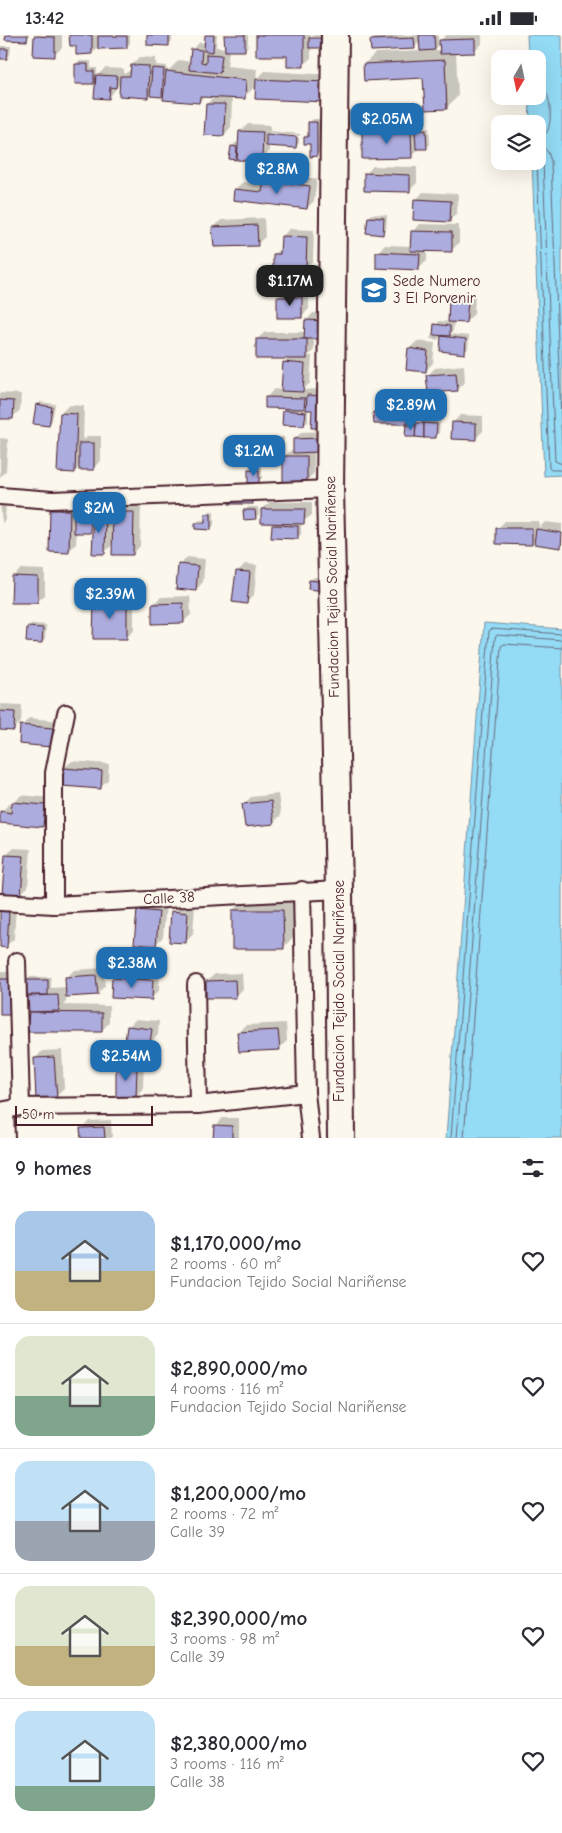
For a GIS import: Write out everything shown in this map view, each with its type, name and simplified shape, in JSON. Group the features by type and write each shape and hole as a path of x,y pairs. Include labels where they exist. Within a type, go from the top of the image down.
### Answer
{"main road":[{"name":"Fundacion Tejido Social Nariñense","path":"335,35 330,489 339,890 340,1138"}],"street":[{"path":"0,495 52,500 330,489"},
{"path":"54,905 54,773 66,713"},
{"path":"302,890 306,1093 311,1138"},
{"name":"Calle 38","path":"0,902 54,905 302,890 339,890"},
{"path":"6,1138 17,961"},
{"path":"196,984 198,1105"},
{"path":"9,1110 198,1105 306,1093"}],"water":[{"path":"527,35 562,35 562,475 544,476 532,170 546,170 546,115 530,115 529,105 546,105 546,50 528,50"},
{"path":"484,623 562,629 562,1138 446,1138"}],"building":[{"path":"6,35 28,35 27,41 5,40"},
{"path":"69,35 92,35 92,54 76,55 76,46 70,46"},
{"path":"147,35 169,35 169,46 147,45"},
{"path":"205,35 214,35 213,52 204,51"},
{"path":"224,35 245,35 245,51 225,51"},
{"path":"256,35 304,35 304,67 287,67 287,56 256,56"},
{"path":"419,35 434,35 435,50 420,51"},
{"path":"34,36 55,37 55,57 33,56"},
{"path":"98,36 127,36 127,48 98,49"},
{"path":"309,38 321,38 321,48 309,48"},
{"path":"414,38 415,49 371,51 370,40"},
{"path":"475,39 475,53 440,54 439,40"},
{"path":"0,49 8,49 7,59 0,59"},
{"path":"191,49 202,50 201,62 206,63 206,54 222,55 220,73 189,70"},
{"path":"445,60 447,109 425,110 423,78 364,81 363,64"},
{"path":"75,64 88,64 88,71 94,71 94,84 75,84"},
{"path":"131,65 149,66 148,98 119,96 120,76 130,76"},
{"path":"152,68 164,69 162,97 150,96"},
{"path":"166,71 246,80 245,99 200,97 199,103 163,100"},
{"path":"96,75 117,76 116,88 110,87 109,99 94,98"},
{"path":"256,79 326,82 326,102 255,99"},
{"path":"206,104 225,104 224,136 204,135"},
{"path":"308,122 317,122 317,156 310,157 310,144 304,144 304,137 308,137"},
{"path":"426,130 427,149 416,149 415,131"},
{"path":"239,131 263,132 262,161 237,160"},
{"path":"411,131 412,158 362,159 362,132"},
{"path":"266,134 297,137 296,148 266,146"},
{"path":"231,146 237,147 236,160 229,159"},
{"path":"364,173 410,175 410,192 364,191"},
{"path":"293,175 303,177 302,183 292,182"},
{"path":"264,180 310,186 307,209 233,200 234,189 262,192"},
{"path":"414,199 451,201 450,222 413,220"},
{"path":"368,217 384,218 383,235 366,233"},
{"path":"257,225 258,246 214,247 212,227"},
{"path":"411,231 452,232 452,252 410,251"},
{"path":"281,236 307,237 306,270 273,269 273,254 280,254"},
{"path":"376,252 420,254 419,270 376,268"},
{"path":"283,278 302,278 302,295 282,294"},
{"path":"277,297 302,297 302,318 277,318"},
{"path":"449,301 468,302 466,323 448,322"},
{"path":"305,320 325,321 324,339 304,339"},
{"path":"434,324 450,326 450,336 433,335"},
{"path":"441,336 466,339 465,354 440,351"},
{"path":"256,339 307,339 307,359 256,359"},
{"path":"408,348 428,351 426,372 406,370"},
{"path":"283,362 305,364 303,392 281,391"},
{"path":"456,373 458,391 428,393 426,375"},
{"path":"307,395 324,396 323,428 311,428 312,410 306,410"},
{"path":"265,397 305,398 304,409 265,408"},
{"path":"405,397 430,397 431,411 405,411"},
{"path":"0,400 14,401 13,419 0,419"},
{"path":"36,404 52,407 49,426 33,424"},
{"path":"283,410 306,412 304,426 282,425"},
{"path":"373,412 408,412 408,424 374,424"},
{"path":"60,413 77,414 75,473 57,472"},
{"path":"452,422 476,423 476,440 451,439"},
{"path":"416,423 424,423 424,438 415,437"},
{"path":"424,423 437,424 436,438 424,438"},
{"path":"406,425 416,425 415,437 405,437"},
{"path":"320,438 320,452 293,453 293,439"},
{"path":"267,440 281,440 281,456 267,456"},
{"path":"79,443 94,443 94,470 79,470"},
{"path":"283,456 307,456 307,482 283,482"},
{"path":"248,470 259,470 259,483 248,483"},
{"path":"229,497 253,497 253,504 229,504"},
{"path":"261,509 305,509 304,524 261,523"},
{"path":"50,510 70,510 69,553 49,552"},
{"path":"243,510 255,510 256,519 244,520"},
{"path":"113,512 134,512 133,555 112,555"},
{"path":"74,513 91,514 91,533 74,533"},
{"path":"94,513 106,514 105,554 92,554"},
{"path":"205,514 211,514 211,530 195,529 195,523 205,523"},
{"path":"272,525 298,526 298,539 271,538"},
{"path":"496,528 532,528 532,545 496,544"},
{"path":"536,529 562,533 561,548 534,544"},
{"path":"178,564 198,566 196,591 176,589"},
{"path":"236,571 250,572 247,604 232,602"},
{"path":"12,576 38,577 38,603 11,603"},
{"path":"309,580 325,582 324,591 308,589"},
{"path":"94,601 127,602 127,639 93,639"},
{"path":"183,603 184,623 152,624 152,604"},
{"path":"27,627 43,628 42,643 26,642"},
{"path":"0,711 15,712 14,731 0,730"},
{"path":"20,725 53,728 51,747 19,744"},
{"path":"63,768 102,771 101,789 62,786"},
{"path":"271,801 274,824 245,827 242,804"},
{"path":"12,802 45,805 43,827 0,823 0,811 11,813"},
{"path":"5,855 24,856 21,896 2,894"},
{"path":"137,910 159,912 156,946 134,944"},
{"path":"232,910 283,910 284,949 232,949"},
{"path":"0,911 9,912 7,948 0,947"},
{"path":"171,911 188,913 186,943 169,942"},
{"path":"96,975 98,995 66,997 65,977"},
{"path":"112,978 153,980 152,1000 111,998"},
{"path":"0,979 11,979 11,1015 0,1015"},
{"path":"23,980 48,980 48,995 23,995"},
{"path":"235,980 236,998 206,998 206,981"},
{"path":"58,995 59,1011 29,1012 28,996"},
{"path":"29,1012 102,1013 102,1032 27,1032"},
{"path":"127,1026 152,1029 150,1044 125,1042"},
{"path":"278,1030 280,1050 239,1052 237,1032"},
{"path":"54,1057 57,1098 36,1099 34,1058"},
{"path":"116,1067 137,1067 136,1098 116,1098"},
{"path":"214,1125 232,1126 232,1138 213,1138"},
{"path":"104,1127 105,1138 81,1138 80,1128"}],"place":[{"name":"Sede Numero 3 El Porvenir","path":"374,290"}]}
